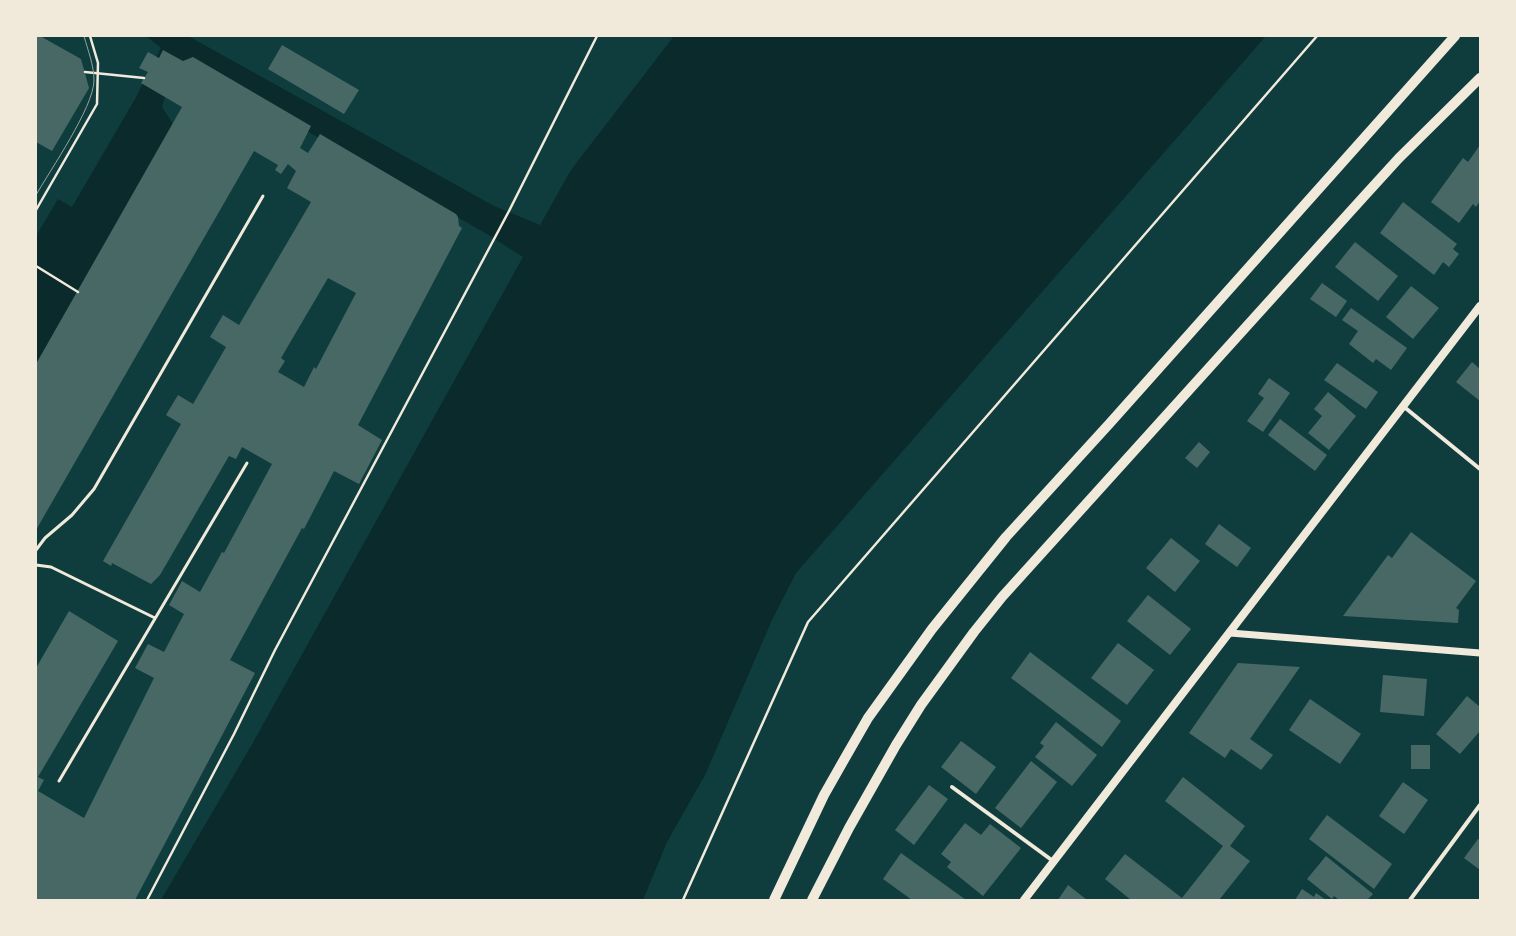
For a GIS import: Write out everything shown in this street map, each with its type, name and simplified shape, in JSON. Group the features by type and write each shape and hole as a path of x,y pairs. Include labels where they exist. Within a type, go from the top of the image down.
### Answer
{"main road":[{"path":"774,900 824,795 868,718 936,623 1006,537 1110,423 1455,36"},
{"path":"812,900 849,828 896,745 948,666 998,603 1399,158 1480,78"},
{"path":"1024,900 1480,306"}],"street":[{"path":"1403,406 1480,469"},
{"path":"1230,633 1480,653"},
{"path":"952,788 1054,862"},
{"path":"1410,900 1480,805"}],"lane":[{"path":"36,550 45,538 72,515 94,488 263,196"},
{"path":"59,781 247,463"},
{"path":"36,565 51,567 156,618"}],"path":[{"path":"36,210 97,104 98,63 90,36"},
{"path":"147,900 234,734 275,650 494,240 597,36"},
{"path":"682,900 808,622 1317,36"},
{"path":"85,72 144,78"},
{"path":"36,266 78,292"}],"water":[{"path":"146,36 188,36 494,206 540,225 571,170 674,36 1266,36 796,573 772,620 705,775 667,842 643,900 161,900 251,746 523,257 487,234 186,62 173,67 162,107 173,124 36,364 36,236 58,199 72,207 135,99 161,48"}],"building":[{"path":"36,36 40,36 81,59 89,88 52,151 36,142"},
{"path":"282,45 359,90 344,114 268,69"},
{"path":"163,50 183,61 193,57 311,126 300,148 308,153 320,134 456,214 458,217 459,226 462,228 358,425 382,440 359,484 334,471 304,529 302,528 230,660 255,673 135,900 36,900 36,668 69,611 118,641 38,777 44,780 38,791 84,818 154,678 135,668 148,644 164,652 184,614 169,605 182,581 200,592 222,552 224,553 272,464 242,447 236,459 229,456 160,575 151,584 112,563 111,566 103,561 181,424 166,415 178,395 193,404 226,347 210,337 223,315 239,325 311,202 287,188 296,171 288,164 281,174 275,170 278,165 254,151 36,530 36,364 182,107 141,83 148,72 139,68 148,52 159,58","holes":["328,278 356,293 316,369 314,367 304,387 278,372 285,361 281,358"]},
{"path":"1480,145 1480,201 1476,207 1473,204 1459,223 1431,202 1463,158 1468,162"},
{"path":"1403,202 1457,244 1453,249 1459,254 1449,267 1443,262 1434,275 1380,233"},
{"path":"1355,242 1398,276 1378,301 1335,267"},
{"path":"1322,283 1347,301 1336,317 1310,299"},
{"path":"1411,286 1439,308 1413,339 1386,317"},
{"path":"1351,308 1407,348 1391,370 1376,359 1373,363 1349,344 1358,331 1342,320"},
{"path":"1472,362 1480,369 1480,401 1456,382"},
{"path":"1337,363 1378,392 1366,409 1324,380"},
{"path":"1269,378 1290,393 1263,432 1247,421 1264,398 1258,394"},
{"path":"1328,392 1356,416 1329,450 1308,433 1322,416 1314,409"},
{"path":"1280,419 1327,455 1315,471 1268,435"},
{"path":"1199,442 1210,452 1197,468 1185,458"},
{"path":"1219,524 1251,548 1237,567 1205,544"},
{"path":"1411,532 1476,581 1456,608 1459,610 1458,623 1343,616 1388,555 1392,558"},
{"path":"1171,538 1200,561 1175,592 1146,568"},
{"path":"1148,595 1191,629 1170,655 1127,621"},
{"path":"1118,643 1154,670 1127,705 1091,678"},
{"path":"1030,652 1121,721 1102,747 1011,678"},
{"path":"1238,663 1300,667 1250,739 1273,755 1261,770 1231,749 1225,758 1189,733"},
{"path":"1383,675 1427,679 1424,716 1380,712"},
{"path":"1467,696 1480,707 1480,731 1460,754 1436,734"},
{"path":"1310,699 1361,734 1340,764 1289,730"},
{"path":"1056,722 1097,755 1072,786 1035,757 1044,746 1040,743"},
{"path":"961,741 996,767 976,794 941,767"},
{"path":"1411,745 1430,745 1430,769 1411,769"},
{"path":"1031,761 1057,782 1021,828 995,808"},
{"path":"1183,777 1245,826 1230,846 1250,861 1219,900 1131,900 1105,879 1125,854 1182,898 1223,846 1165,801"},
{"path":"1403,782 1428,800 1404,834 1379,816"},
{"path":"929,785 948,799 914,845 895,830"},
{"path":"1327,815 1392,864 1374,889 1309,839"},
{"path":"965,823 981,835 990,824 1021,848 983,896 947,867 951,862 941,854"},
{"path":"1478,839 1480,840 1480,870 1464,858"},
{"path":"901,853 966,900 912,900 883,879"},
{"path":"1326,856 1373,894 1367,900 1339,900 1334,896 1332,899 1307,879"},
{"path":"1068,885 1087,900 1058,900"},
{"path":"1302,889 1314,897 1316,893 1326,900 1295,900"}],"tram line":[{"path":"36,195 61,155 87,107 92,93 94,81 93,69 84,36"}]}
